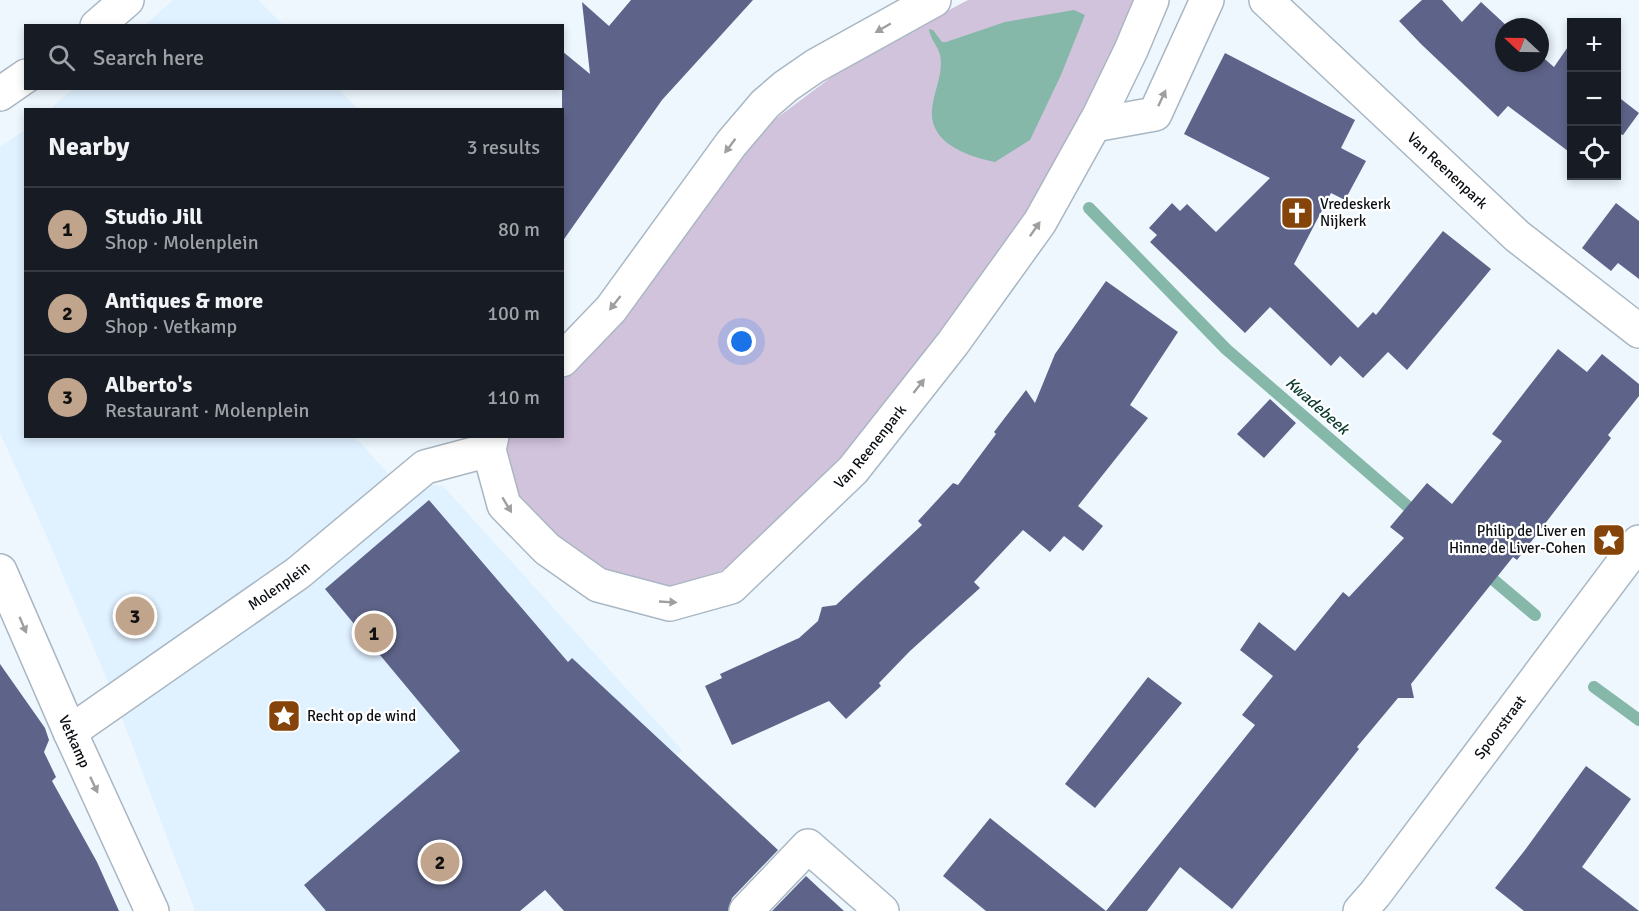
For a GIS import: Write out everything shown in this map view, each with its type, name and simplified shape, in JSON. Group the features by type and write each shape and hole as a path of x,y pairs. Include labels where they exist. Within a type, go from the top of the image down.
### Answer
{"street":[{"path":"100,24 127,0"},
{"path":"564,358 611,309 731,144 765,104 815,66 934,0"},
{"name":"Van Reenenpark","path":"490,443 504,505 546,549 598,585 670,604 730,587 853,470 953,343 1040,222 1094,125 1131,50 1152,0"},
{"path":"1094,125 1155,114 1207,0"},
{"name":"Van Reenenpark","path":"1266,0 1517,236 1639,331"},
{"path":"0,94 24,77"},
{"name":"Molenplein","path":"70,732 309,581 425,467 490,443"},
{"name":"Spoorstraat","path":"1377,905 1639,542"},
{"name":"Vetkamp","path":"0,571 70,732 152,911"},
{"path":"70,732 111,728"},
{"path":"746,911 808,846 882,911"}],"shaded area":[{"path":"173,0 258,0 282,24 146,24"},
{"path":"968,0 1137,0 1050,187 872,433 745,556 695,587 655,595 585,581 521,523 501,450 507,438 564,438 564,376 758,132 857,58"},
{"path":"1074,10 1085,15 1061,75 1030,140 995,162 974,157 944,140 937,132 933,122 932,110 941,62 929,29 933,30 942,42 946,42 1005,22"},
{"path":"72,90 340,90 357,108 51,108"},
{"path":"24,131 24,438 356,438 393,479 443,486 682,750 618,810 519,911 195,911 109,684 0,433 0,147"}],"building":[{"path":"631,0 753,0 662,100 564,239 562,90 564,90 564,53 590,74 582,2 609,26"},
{"path":"1422,0 1442,0 1462,22 1481,2 1498,18 1495,18 1495,72 1549,72 1549,63 1554,67 1567,48 1567,150 1508,106 1498,117 1399,21"},
{"name":"Vredeskerk Nijkerk","path":"1225,53 1355,120 1341,148 1366,161 1345,200 1331,193 1294,264 1358,328 1373,312 1376,315 1443,231 1491,269 1407,370 1388,352 1363,378 1340,356 1331,366 1270,307 1245,333 1150,242 1157,235 1149,228 1172,203 1180,211 1187,204 1216,232 1270,178 1184,134"},
{"path":"1621,99 1639,113 1623,135 1621,134"},
{"path":"1616,203 1639,221 1639,279 1618,263 1611,271 1582,248"},
{"path":"1106,281 1178,332 1130,405 1148,418 1078,506 1103,526 1083,551 1064,536 1050,552 1023,530 974,582 980,588 910,651 879,683 881,686 846,719 829,701 732,745 705,686 722,678 720,674 799,638 818,621 822,607 836,605 922,525 918,521 953,483 958,485 1026,390 1035,403 1055,354"},
{"path":"1558,349 1587,372 1602,354 1639,384 1639,396 1608,435 1611,438 1517,560 1513,557 1411,684 1414,698 1398,698 1357,747 1359,749 1232,909 1180,867 1147,911 1106,911 1255,725 1242,715 1273,676 1240,650 1259,622 1295,651 1343,592 1349,597 1404,538 1390,527 1427,483 1452,504 1502,441 1492,434"},
{"path":"1270,399 1296,423 1264,458 1237,434"},
{"path":"429,500 568,662 572,658 778,850 732,898 728,911 564,911 545,890 520,911 326,911 304,885 460,751 325,589"},
{"path":"0,664 45,728 49,740 44,752 56,777 52,781 97,862 119,911 0,911"},
{"path":"1148,677 1182,703 1095,808 1065,784"},
{"path":"1586,766 1631,799 1582,867 1639,911 1524,911 1495,888"},
{"path":"990,818 1106,911 986,911 943,876"},
{"path":"806,876 821,890 844,911 772,911"}],"waterway":[{"name":"Kwadebeek","path":"1089,208 1226,349 1420,517"},
{"name":"Kwadebeek","path":"1483,571 1535,615"},
{"name":"Kwadebeek","path":"1594,687 1639,720"}],"place":[{"name":"Vredeskerk Nijkerk","path":"1297,213"},
{"name":"Philip de Liver en Hinne de Liver-Cohen","path":"1609,540"},
{"name":"Alberto's","path":"135,616"},
{"name":"Studio Jill","path":"374,633"},
{"name":"Recht op de wind","path":"284,716"},
{"name":"Antiques & more","path":"440,862"}]}
